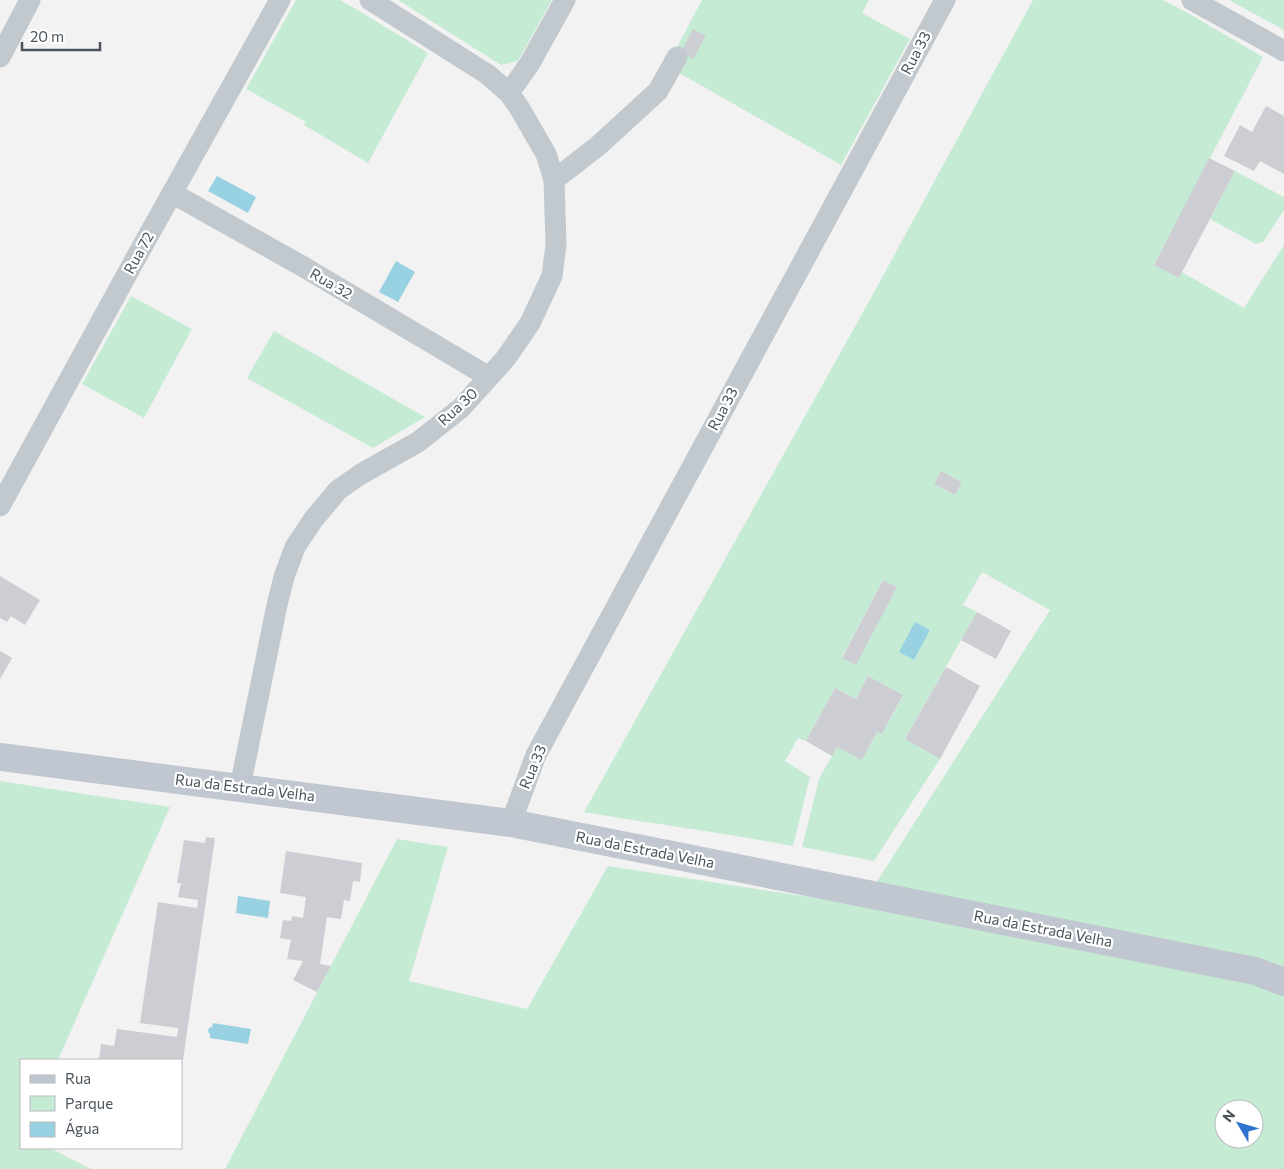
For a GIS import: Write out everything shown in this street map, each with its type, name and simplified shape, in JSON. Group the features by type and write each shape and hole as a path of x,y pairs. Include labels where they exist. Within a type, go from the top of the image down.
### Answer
{"street":[{"path":"0,57 30,0"},
{"name":"Rua 72","path":"0,506 280,0"},
{"name":"Rua 30","path":"240,787 276,605 295,547 313,520 338,490 361,474 418,442 461,408 506,358 530,322 552,276 556,245 554,180 546,154 520,109 509,93 487,74 370,0"},
{"path":"509,93 530,63 565,0"},
{"name":"Rua 33","path":"511,823 536,755 945,0"},
{"path":"1192,0 1284,52"},
{"path":"554,180 598,146 658,91 677,57"},
{"name":"Rua 32","path":"172,193 302,266 489,376"},
{"name":"Rua da Estrada Velha","path":"0,757 511,823 1255,971 1284,982"}],"green space":[{"path":"296,0 340,0 428,53 368,163 304,125 306,122 246,89"},
{"path":"398,0 552,0 518,61 501,65"},
{"path":"702,0 869,0 862,13 910,39 841,165 667,66"},
{"path":"1033,0 1163,0 1263,57 1154,265 1179,278 1182,272 1244,308 1284,245 1284,1169 225,1169 397,839 448,847 409,981 527,1009 608,866 862,905 1050,610 982,572 963,605 977,612 905,739 940,759 874,861 802,847 819,779 837,747 862,760 877,732 882,734 903,696 868,676 856,699 835,688 806,741 798,738 785,761 810,777 793,846 584,812 872,296","holes":["941,471 962,482 955,495 934,484","883,580 897,587 855,665 842,657"]},
{"path":"1229,0 1284,0 1284,30"},
{"path":"1235,171 1284,197 1284,210 1263,242 1256,244 1210,219"},
{"path":"131,296 192,329 144,418 82,384"},
{"path":"274,331 425,417 373,448 247,378"},
{"path":"0,781 170,807 58,1059 20,1059 20,1149 52,1149 91,1169 0,1169"}],"water":[{"path":"217,176 256,197 248,213 208,191"},
{"path":"396,261 415,272 398,302 379,292"},
{"path":"915,622 930,630 914,660 899,652"},
{"path":"238,896 270,901 268,918 236,913"},
{"path":"213,1023 251,1029 248,1044 210,1038 208,1032"}],"building":[{"path":"693,29 706,36 693,59 681,52"},
{"path":"1266,106 1284,116 1284,174 1260,161 1254,171 1224,156 1240,125 1252,132"},
{"path":"1209,158 1235,171 1179,278 1154,265"},
{"path":"941,471 962,482 955,495 934,484"},
{"path":"0,576 40,600 25,625 11,616 7,622 0,618"},
{"path":"883,580 897,587 856,665 842,658"},
{"path":"977,612 1011,631 996,659 961,640"},
{"path":"0,651 12,658 0,679"},
{"path":"946,667 980,686 940,759 905,739"},
{"path":"868,676 903,695 882,734 877,732 862,760 837,747 832,756 806,741 835,688 856,699"},
{"path":"206,837 215,838 183,1060 99,1059 101,1044 114,1046 117,1029 177,1037 178,1028 140,1023 158,902 197,908 198,900 178,897 181,883 177,883 184,840 205,843"},
{"path":"286,851 362,863 360,882 353,881 350,901 344,900 341,919 327,917 320,964 331,966 317,992 293,980 303,961 287,959 291,940 280,938 283,920 291,921 292,916 303,918 306,897 280,893"}]}
